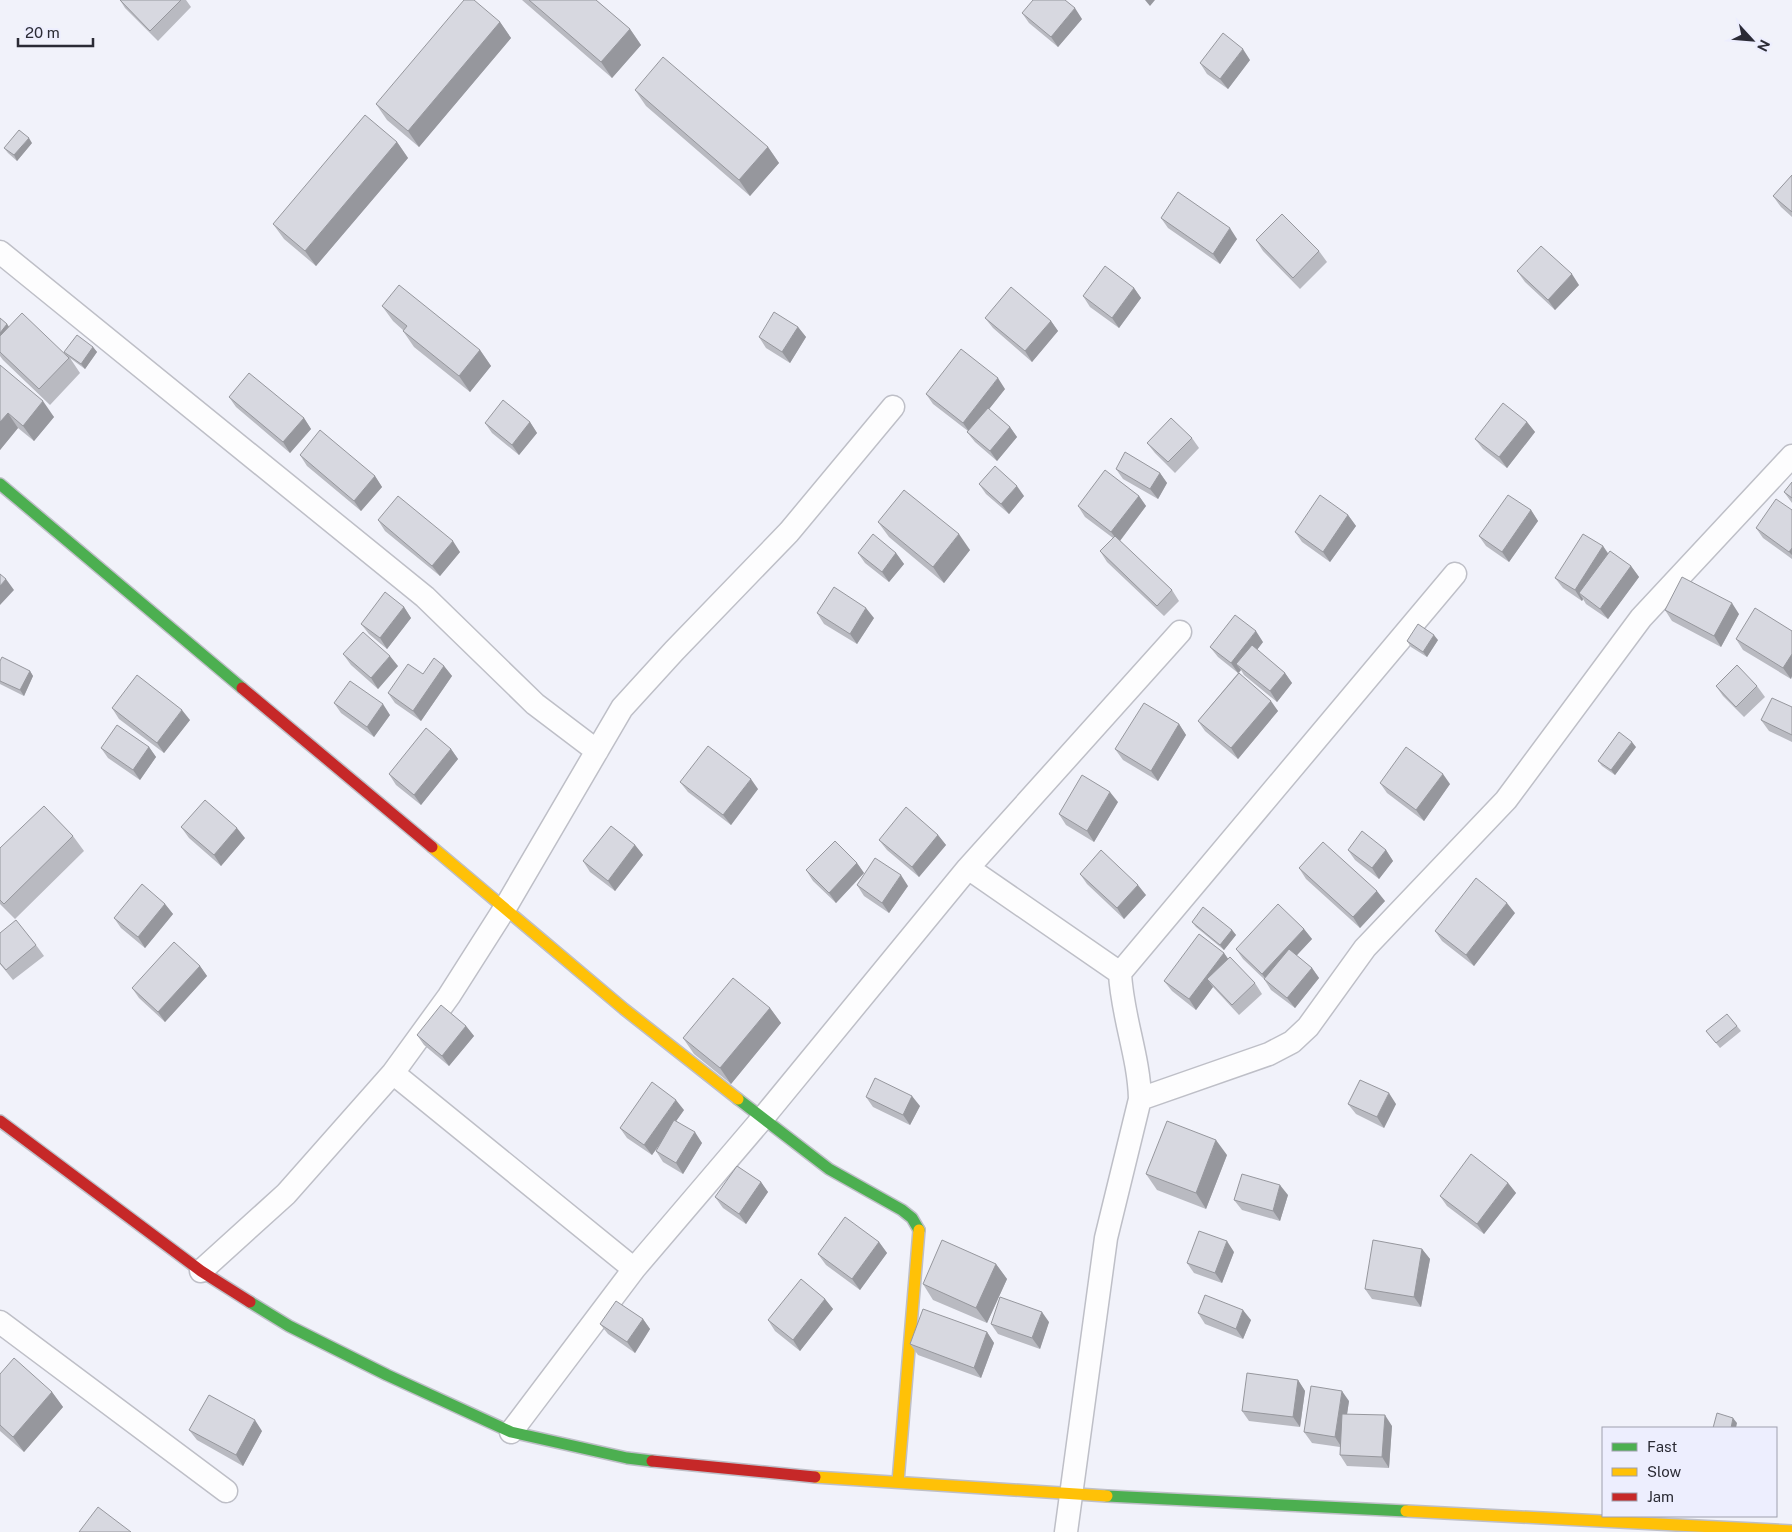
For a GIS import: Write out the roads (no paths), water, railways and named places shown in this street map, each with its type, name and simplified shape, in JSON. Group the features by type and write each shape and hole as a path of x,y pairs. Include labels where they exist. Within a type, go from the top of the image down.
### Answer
{"street":[{"path":"0,252 425,597 535,704 597,751"},
{"path":"201,1271 286,1194 393,1073 449,996 505,908 622,708 674,651 789,532 893,407"},
{"path":"1140,1099 1269,1054 1292,1042 1308,1027 1366,948 1506,800 1641,618 1792,456"},
{"path":"0,484 505,908 580,974 762,1119 833,1172 909,1215 919,1227 920,1241 898,1482"},
{"path":"1066,1532 1069,1494 1106,1238 1140,1099 1140,1075 1121,989 1120,973 1455,574"},
{"path":"511,1432 634,1269 762,1119 968,868 1180,632"},
{"path":"968,868 1120,973"},
{"path":"393,1073 634,1269"},
{"path":"0,1121 201,1271 289,1326 386,1375 511,1432 627,1458 803,1476 1496,1524 1792,1531"},
{"path":"0,1322 226,1491"}]}
